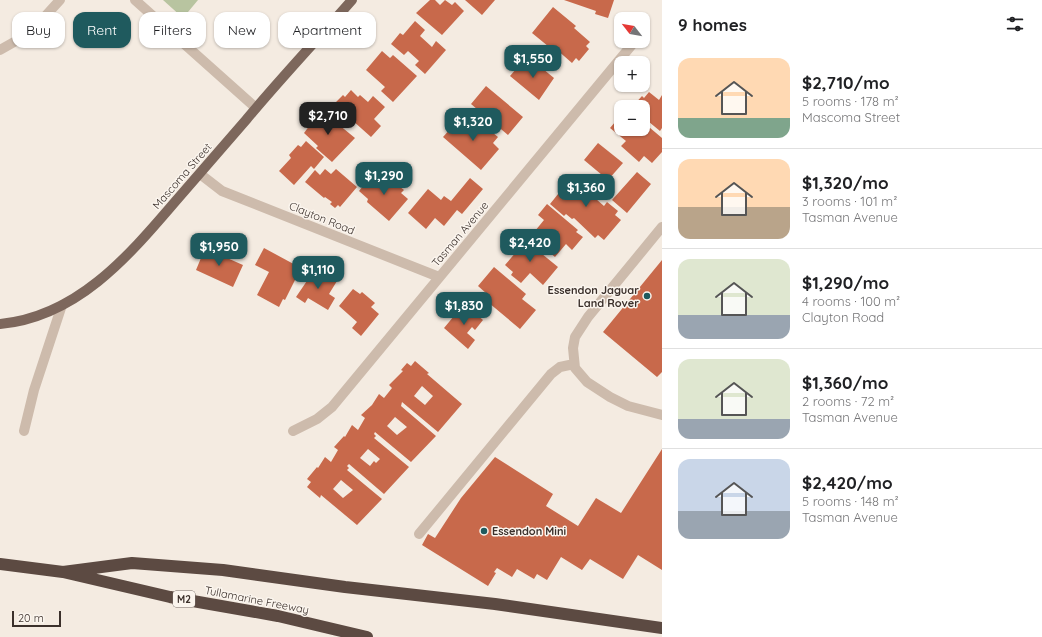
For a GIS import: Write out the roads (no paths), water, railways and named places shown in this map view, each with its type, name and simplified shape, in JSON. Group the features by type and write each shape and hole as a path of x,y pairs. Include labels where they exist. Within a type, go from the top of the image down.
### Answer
{"highway":[{"path":"63,572 132,563 223,570 345,587 495,604 662,628"},
{"name":"Tullamarine Freeway","path":"0,564 63,572 170,597 278,616 367,637"}],"main road":[{"name":"Mascoma Street","path":"0,324 14,323 36,317 62,306 89,289 113,270 139,244 256,108 352,0"}],"street":[{"path":"0,50 30,32 60,0"},
{"path":"135,0 256,108"},
{"name":"Tasman Avenue","path":"293,431 317,419 332,407 629,48"},
{"name":"Clayton Road","path":"200,174 222,191 439,277"},
{"path":"662,227 580,327 573,348 574,364 581,376 610,397 640,411 662,415"},
{"path":"24,431 34,390 62,306"},
{"path":"419,534 551,374 560,367 574,364"}],"place":[{"name":"Essendon Jaguar Land Rover","path":"647,296"},
{"name":"Essendon Mini","path":"484,531"}]}
